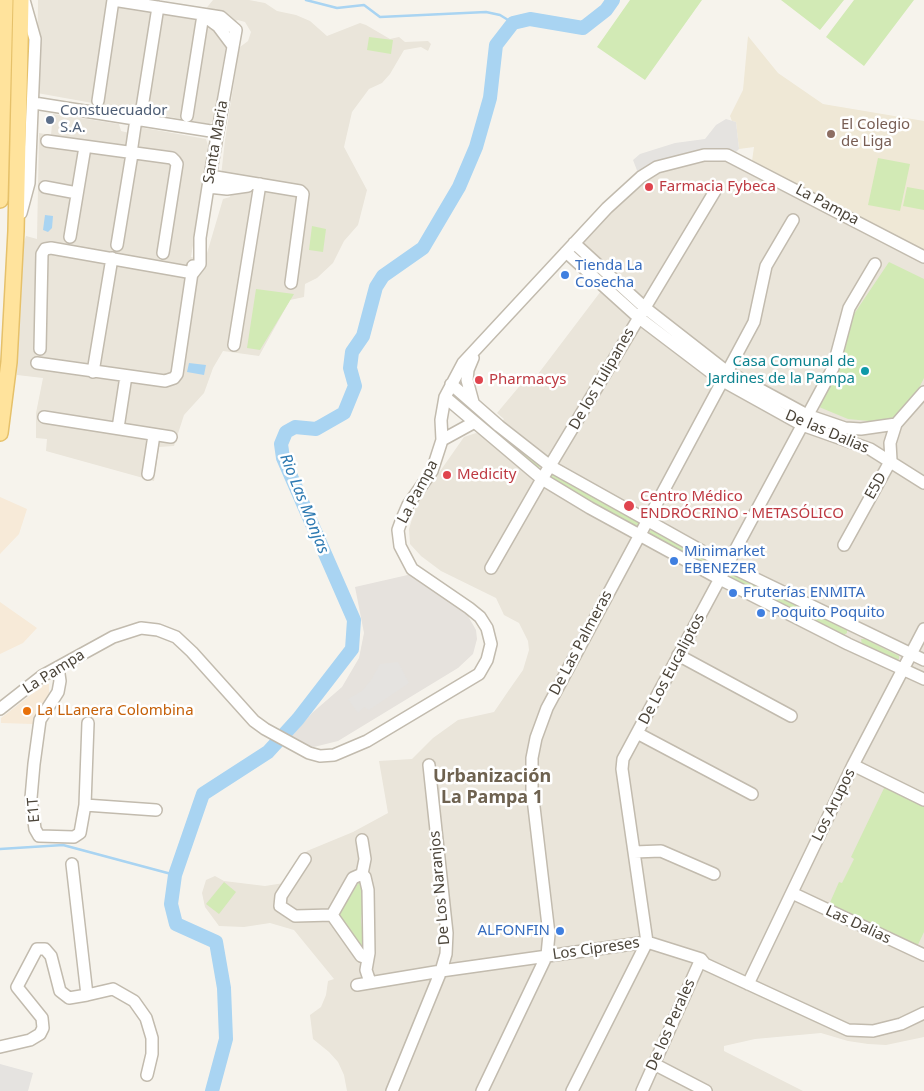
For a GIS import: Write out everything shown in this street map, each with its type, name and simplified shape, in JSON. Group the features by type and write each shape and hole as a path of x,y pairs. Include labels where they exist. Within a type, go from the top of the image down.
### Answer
{"main road":[{"path":"0,200 5,0"},
{"path":"0,433 9,362 16,231 23,0"}],"street":[{"path":"16,231 29,183 34,103 35,39 23,0"},
{"path":"98,101 113,0"},
{"name":"Santa Maria","path":"113,0 221,17 236,30 200,238 195,247 194,273 177,374 164,382 126,376"},
{"path":"142,108 158,7"},
{"path":"187,116 203,15 218,26 233,46"},
{"path":"34,103 217,132"},
{"path":"118,245 132,118"},
{"path":"47,141 172,158 177,164 163,253"},
{"path":"70,237 85,147"},
{"name":"La Pampa","path":"0,709 58,666 127,632 141,628 158,630 176,637 250,716 265,729 294,747 320,756 334,755 367,741 478,674 486,660 490,644 487,628 480,617 412,570 400,546 398,530 408,505 432,471 442,440 441,420 445,397 463,363 607,208 648,173 667,164 695,156 722,154 743,161 924,257"},
{"path":"209,181 227,189 260,184 300,191 303,194 291,282"},
{"path":"234,345 260,184"},
{"path":"45,187 77,193"},
{"name":"De los Tulipanes","path":"491,568 542,478 715,191"},
{"name":"De Las Palmeras","path":"482,1091 547,955 549,934 532,790 532,758 536,738 547,708 648,521 723,375 754,322 766,266 793,220"},
{"name":"De las Dalias","path":"574,243 641,312"},
{"path":"40,349 42,254 45,249 51,248 194,273"},
{"name":"De las Dalias","path":"566,252 723,375 804,420 891,460 924,482"},
{"path":"93,372 112,258"},
{"name":"De Los Eucaliptos","path":"647,942 622,764 678,655 833,368 849,308 875,264"},
{"path":"474,404 467,380 468,370 476,351"},
{"path":"37,362 126,376 118,428"},
{"path":"451,384 550,466 727,565 924,660"},
{"path":"896,424 924,394"},
{"path":"445,397 473,423 542,478 720,579 848,644 924,678"},
{"path":"44,416 171,437"},
{"name":"De las Dalias","path":"804,420 861,430 882,428 896,424"},
{"path":"442,440 473,423"},
{"name":"E5D","path":"844,545 891,460 890,443 896,424"},
{"path":"859,444 870,439 882,428"},
{"path":"148,474 154,435"},
{"path":"802,620 810,605"},
{"path":"848,644 855,628"},
{"name":"Los Arupos","path":"748,984 853,765 924,629"},
{"path":"678,655 791,716"},
{"name":"E1T","path":"58,666 60,681 58,692 40,720 35,755 31,798 36,832 39,836 78,836 85,805 88,723"},
{"path":"637,733 752,794"},
{"name":"De Los Naranjos","path":"392,1091 441,971 446,954 447,933 436,850 429,765"},
{"path":"853,765 924,800"},
{"path":"85,805 156,810"},
{"path":"362,840 365,859 362,874 365,877 368,890 369,953 366,970 370,982"},
{"path":"634,852 661,851 714,874"},
{"path":"305,859 280,896 280,906 295,916 332,914"},
{"path":"72,864 87,995"},
{"path":"332,914 353,878 362,874"},
{"name":"Las Dalias","path":"792,893 924,955"},
{"path":"332,914 361,956 367,958"},
{"path":"572,1091 647,942"},
{"name":"Los Cipreses","path":"357,985 547,955 647,942 701,960 705,964 848,1030 872,1031 901,1024 924,1013"},
{"path":"0,1047 30,1040 40,1034 43,1028 42,1018 17,987 37,949 45,949 51,956 60,991 69,998 112,989 134,1001 146,1018 152,1038 152,1054 146,1075"},
{"name":"De los Perales","path":"642,1091 701,960"},
{"path":"654,1064 706,1091"}],"shaded area":[{"path":"38,0 156,0 160,4 204,11 213,0 249,0 265,3 277,11 296,15 310,21 327,36 360,23 390,39 399,37 405,42 428,41 431,44 428,51 421,47 404,50 390,74 382,83 369,89 352,112 344,147 367,190 358,225 344,241 333,263 317,278 305,284 304,297 290,300 259,356 223,351 213,368 204,393 184,415 174,446 159,447 154,481 46,451 47,439 36,438 36,413 43,378 17,375 21,251 26,236 37,239 39,133 51,135 53,114 119,124 121,131 125,132 133,133 139,127 206,139 209,149 191,257 205,260 223,199 230,197 232,187 221,176 225,140 240,47 248,41 251,32 245,22 238,20 230,23 213,121 209,124 37,93"},
{"name":"El Colegio de Liga","path":"748,36 778,73 823,104 924,121 924,252 752,161 754,147 739,149 736,122 732,121 730,116 743,90"},
{"path":"726,119 736,122 739,149 736,152 722,150 638,173 633,160 640,154 675,143 705,139 716,125"},
{"path":"725,157 924,260 924,1037 886,1045 848,1041 821,1033 755,1039 724,1046 724,1051 803,1091 347,1091 344,1075 338,1062 313,1039 310,1015 321,1007 326,995 328,981 334,979 294,930 270,923 244,927 219,926 205,907 202,893 206,880 215,876 224,881 265,886 284,883 307,851 353,832 388,813 379,761 412,759 433,738 458,720 494,712 523,670 529,650 528,641 519,623 504,615 496,598 441,571 421,556 410,544 409,529 415,509 464,437 476,433 490,436 504,419 497,413 523,382 529,386 601,291 566,252 653,170 705,158"},
{"path":"0,497 27,509 19,534 0,554"},
{"path":"412,574 461,607 468,616 476,630 477,639 473,654 458,668 338,741 310,748 291,737 312,713 342,687 359,658 364,633 355,587"},
{"path":"0,602 37,628 23,643 0,654"},
{"path":"398,662 409,683 369,710 364,707 358,713 348,699 362,691 380,664"},
{"path":"46,683 49,684 49,693 33,724 1,723 1,718"},
{"path":"0,1064 33,1073 28,1091 0,1091"}],"green space":[{"path":"630,0 702,0 645,80 597,47"},
{"path":"781,0 844,0 820,30"},
{"path":"854,0 914,0 864,66 826,37"},
{"path":"369,37 393,40 391,54 367,50"},
{"path":"878,158 910,164 900,211 868,205"},
{"path":"907,187 924,190 924,210 903,206"},
{"path":"312,226 326,229 323,252 309,250"},
{"path":"889,262 924,279 924,378 919,388 894,417 879,422 848,419 819,407 839,368 852,317"},
{"path":"256,289 294,294 260,350 247,348"},
{"path":"500,433 540,465 539,469 496,437"},
{"path":"553,474 638,521 638,525 634,526 552,480 550,477"},
{"path":"651,530 717,565 717,568 713,570 651,536 649,532"},
{"path":"732,574 799,606 799,609 796,611 732,579 730,576"},
{"path":"809,613 813,613 847,630 847,633 844,635 810,618"},
{"path":"861,639 865,639 899,656 899,659 896,661 862,645"},
{"path":"886,784 924,803 924,932 915,951 828,907 839,882 842,883 854,859 851,857"},
{"path":"224,882 236,892 219,914 206,904"},
{"path":"359,882 365,892 361,920 364,947 361,948 339,918 339,914"}],"water":[{"path":"45,215 53,216 52,228 48,232 43,230"},
{"path":"189,363 206,365 204,375 187,372"}],"waterway":[{"path":"306,0 337,8 364,5 380,17 486,12 500,15 513,23"},
{"name":"Rio Las Monjas","path":"212,1091 226,1039 224,988 216,942 176,924 171,904 175,875 203,794 268,752 298,719 352,649 354,620 283,458 281,444 286,432 295,427 316,429 344,413 355,386 350,368 352,352 363,336 376,287 383,276 423,248 459,187 476,147 490,98 496,45 513,23 530,19 583,28 606,10 613,0"},
{"path":"0,849 63,845 175,875"}],"place":[{"name":"Constuecuador S.A.","path":"50,120"},
{"name":"El Colegio de Liga","path":"831,134"},
{"name":"Farmacia Fybeca","path":"649,187"},
{"name":"Tienda La Cosecha","path":"565,275"},
{"name":"Casa Comunal de Jardines de la Pampa","path":"865,371"},
{"name":"Pharmacys","path":"479,380"},
{"name":"Medicity","path":"447,475"},
{"name":"Centro Médico ENDRÓCRINO - METASÓLICO","path":"629,506"},
{"name":"Minimarket EBENEZER","path":"674,561"},
{"name":"Fruterías ENMITA","path":"733,593"},
{"name":"Poquito Poquito","path":"761,613"},
{"name":"La LLanera Colombina","path":"27,711"},
{"name":"ALFONFIN","path":"560,931"}],"district":[{"name":"Urbanización La Pampa 1","path":"492,788"}]}
